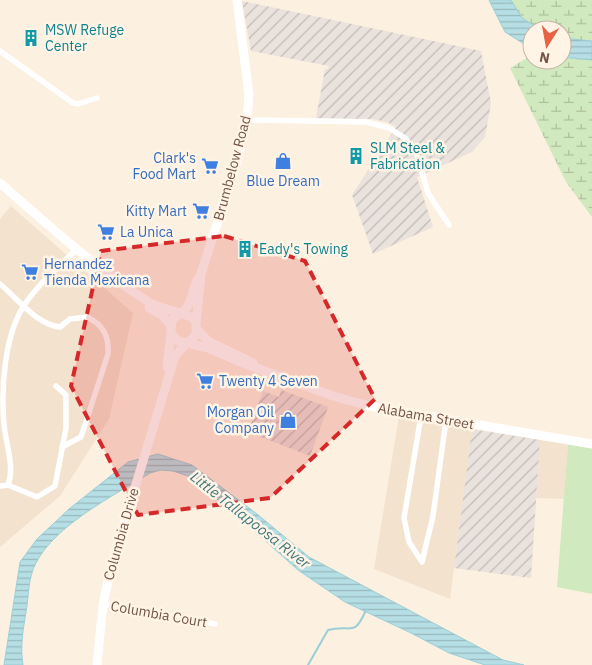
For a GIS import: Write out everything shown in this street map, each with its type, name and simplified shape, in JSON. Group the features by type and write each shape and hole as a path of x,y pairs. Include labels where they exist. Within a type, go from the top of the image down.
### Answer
{"main road":[{"name":"Brumbelow Road","path":"197,326 201,274 234,169 247,120 249,94 237,0"},
{"path":"0,183 78,248 112,282 162,315 178,341 187,344 195,338 197,326 193,318 147,301 94,263"},
{"name":"Brumbelow Road","path":"181,313 190,306 194,285 201,274"},
{"path":"171,330 173,319 181,313"},
{"name":"Alabama Street","path":"197,326 208,341 243,356 264,370"},
{"name":"Columbia Drive","path":"159,407 171,330"},
{"name":"Columbia Drive","path":"98,665 103,604 112,563 175,356 187,344"},
{"name":"Alabama Street","path":"187,344 208,348 333,396 373,407 592,444"}],"street":[{"path":"0,52 73,103 78,104 97,98"},
{"path":"247,120 366,122 390,128 405,138 416,152 428,193 449,225"},
{"path":"8,485 11,476 4,425 8,344 15,322 24,305 78,248"},
{"path":"0,284 39,319 52,326 60,327 70,320 87,317 101,327 109,341 108,354 81,437 62,447"},
{"path":"0,486 8,485 37,497 55,486 66,428 66,395 56,386"},
{"path":"421,416 404,518 409,542 422,562 433,516 446,420"},
{"name":"Columbia Court","path":"103,604 215,624"}],"highlighted area":[{"path":"224,236 305,261 375,399 270,498 138,515 71,386 101,251"}],"shaded area":[{"path":"242,1 481,51 491,103 485,137 472,152 417,177 433,227 373,254 352,195 396,127 387,122 373,119 316,118 325,69 328,69 329,66 251,51"},
{"path":"11,206 133,313 109,419 60,496 0,547 0,219"},
{"name":"Morgan Oil Company","path":"281,390 328,407 310,456 248,432 263,391 279,397"},
{"path":"399,416 472,429 450,599 374,569"},
{"path":"472,429 540,440 531,578 454,568"},
{"path":"540,440 568,444 564,499 536,498"}],"green space":[{"path":"511,0 592,0 592,41 572,40 572,20 524,20 515,9"},
{"path":"572,58 592,60 592,217 566,182 510,68 522,61 522,70 572,70"},
{"path":"568,444 592,448 592,594 557,587"}],"water":[{"path":"489,0 511,0 525,20 522,20 522,43 505,32"},
{"path":"572,39 592,41 592,60 572,58"},
{"name":"Little Tallapoosa River","path":"158,454 192,465 257,514 309,557 503,660 524,665 485,665 449,653 345,602 298,570 232,511 188,476 173,471 161,470 150,473 87,512 57,536 45,549 33,568 30,580 22,638 23,665 4,665 20,562 37,539 69,509 128,462"}],"waterway":[{"path":"308,665 328,630 355,627 362,619 366,610"}],"place":[{"name":"MSW Refuge Center","path":"31,38"},
{"name":"SLM Steel & Fabrication","path":"356,156"},
{"name":"Blue Dream","path":"283,161"},
{"name":"Clark's Food Mart","path":"210,166"},
{"name":"Kitty Mart","path":"201,211"},
{"name":"La Unica","path":"106,232"},
{"name":"Eady's Towing","path":"245,249"},
{"name":"Hernandez Tienda Mexicana","path":"30,272"},
{"name":"Twenty 4 Seven","path":"205,381"},
{"name":"Morgan Oil Company","path":"288,420"}]}
